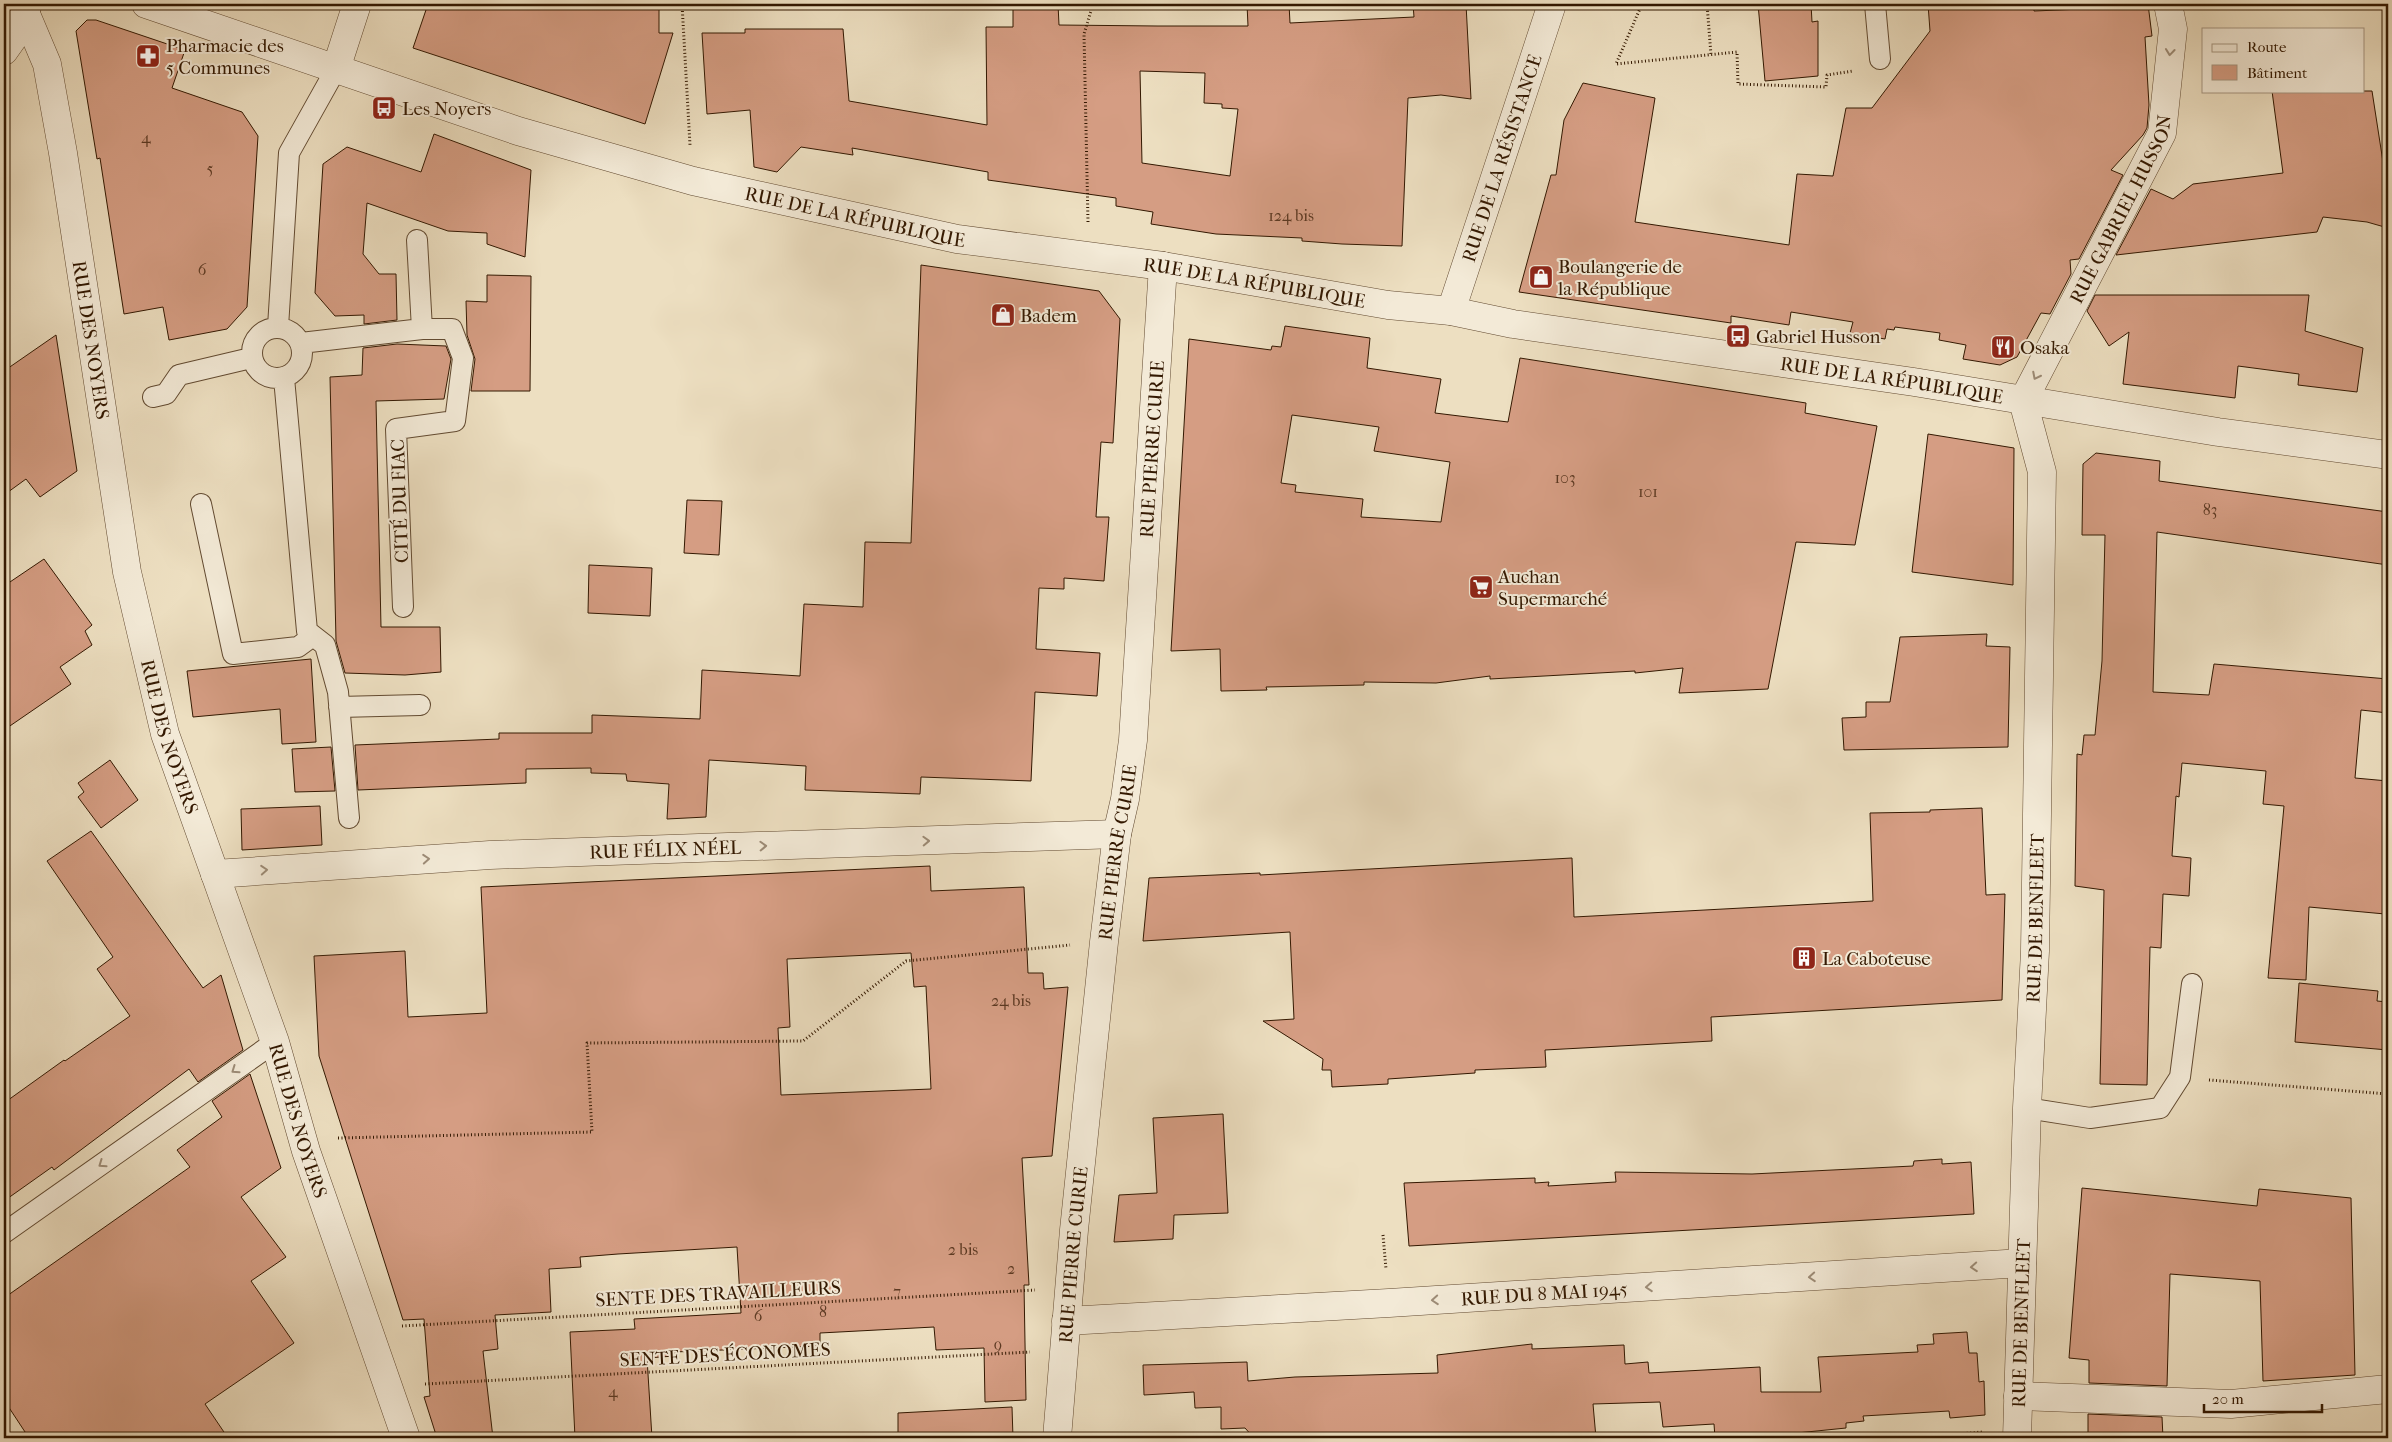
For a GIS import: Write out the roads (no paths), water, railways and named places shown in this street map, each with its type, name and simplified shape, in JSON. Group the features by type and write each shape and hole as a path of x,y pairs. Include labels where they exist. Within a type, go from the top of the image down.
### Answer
{"street":[{"name":"RUE DE LA RÉPUBLIQUE","path":"146,4 518,131 693,181 958,238 1163,266 1388,305 1451,311 1513,324 1914,382 2218,432 2388,455"},
{"path":"336,69 357,4"},
{"name":"RUE DE LA RÉSISTANCE","path":"1451,311 1552,4"},
{"name":"RUE GABRIEL HUSSON","path":"2023,401 2162,133 2173,30 2168,4"},
{"path":"4,51 16,34 27,8"},
{"name":"RUE DES NOYERS","path":"27,8 47,64 63,153 127,572 165,734 275,1042 303,1139 406,1438"},
{"name":"RUE PIERRE CURIE","path":"1056,1438 1069,1288 1104,942 1116,834 1125,799 1133,740 1163,266"},
{"name":"RUE DE BENFLEET","path":"2017,1434 2027,1108 2035,950 2042,472 2023,401"},
{"name":"RUE FÉLIX NÉEL","path":"216,874 490,855 1116,834"},
{"name":"RUE DU 8 MAI 1945","path":"1066,1321 1398,1303 2022,1263"},
{"path":"2018,1396 2231,1404 2388,1389"}],"lane":[{"path":"1875,4 1880,59"},
{"path":"278,327 289,152 336,69"},
{"path":"417,240 422,329"},
{"path":"278,327 292,332 301,343 302,358 296,370 284,378 270,378 258,370 251,358 253,343 263,331 278,327"},
{"name":"CITÉ DU FIAC","path":"301,343 422,329 452,329 463,358 455,421 396,429 403,607"},
{"path":"153,396 166,394 179,375 251,358"},
{"path":"284,378 307,631 325,645 338,692 349,818"},
{"path":"201,504 233,654 298,647 313,636"},
{"path":"338,706 420,705"},
{"path":"2027,1108 2090,1118 2160,1108 2180,1078 2192,984"},
{"path":"4,1233 275,1042"}],"place":[{"name":"Pharmacie des 5 Communes","path":"148,56"},
{"name":"Les Noyers","path":"384,108"},
{"name":"Boulangerie de la République","path":"1541,277"},
{"name":"Badem","path":"1003,315"},
{"name":"Gabriel Husson","path":"1738,336"},
{"name":"Osaka","path":"2003,347"},
{"name":"Auchan Supermarché","path":"1481,587"},
{"name":"La Caboteuse","path":"1804,958"}]}
